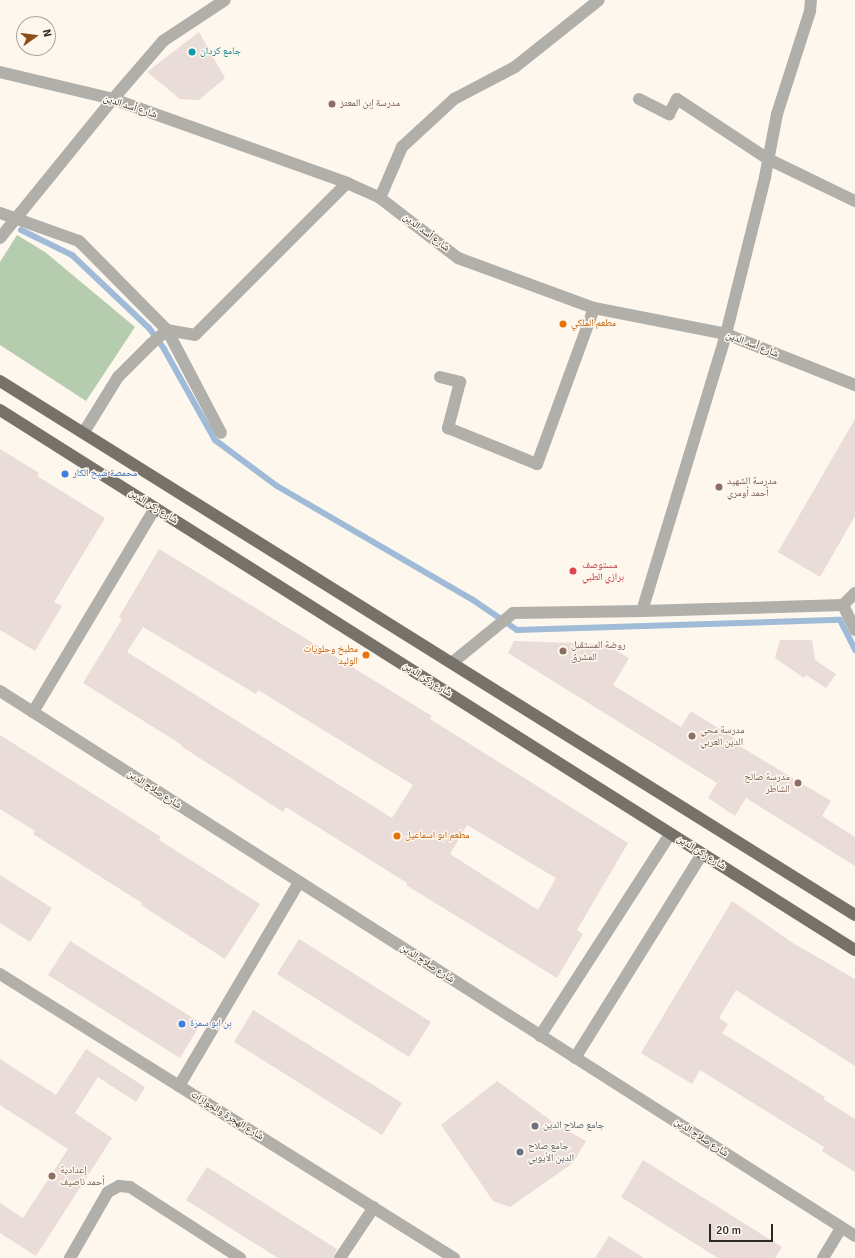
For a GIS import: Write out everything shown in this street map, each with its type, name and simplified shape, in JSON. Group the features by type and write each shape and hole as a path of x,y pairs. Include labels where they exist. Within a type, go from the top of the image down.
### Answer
{"main road":[{"path":"0,381 453,662 855,915"},
{"name":"شارع ركن الدين","path":"0,410 855,950"}],"street":[{"path":"0,238 112,99 163,41 225,0"},
{"path":"380,198 402,147 454,99 515,67 599,0"},
{"path":"642,612 726,334 768,159 777,114 810,11 811,0"},
{"name":"شارع أسد الدين","path":"0,72 112,99 348,183 380,198 458,258 594,308 726,334 855,385"},
{"path":"640,99 669,114 677,100 768,159 855,202"},
{"path":"167,330 195,335 348,183"},
{"path":"0,213 79,241 167,330 221,433"},
{"path":"440,377 460,382 448,428 537,464 594,308"},
{"path":"84,432 118,376 167,330"},
{"path":"33,712 155,508"},
{"path":"453,662 513,613 642,612 843,605 855,593"},
{"path":"843,605 855,630"},
{"name":"شارع صلاح الدين","path":"0,691 855,1236"},
{"path":"540,1036 670,834"},
{"path":"575,1058 702,854"},
{"path":"179,1086 299,882"},
{"name":"شارع الهجرة والجوازات","path":"0,974 454,1258"},
{"path":"70,1258 108,1192 119,1186 130,1187 240,1258"},
{"path":"340,1258 374,1207"},
{"path":"823,1258 841,1228"}],"green space":[{"path":"17,235 45,252 135,327 86,401 0,345 0,262"}],"building":[{"name":"جامع كردان","path":"199,32 225,78 199,100 180,99 147,72"},
{"path":"855,419 855,516 820,577 778,552"},
{"path":"0,449 39,473 37,476 105,518 54,602 62,606 35,651 0,630"},
{"path":"159,549 432,716 430,719 628,843 577,930 583,934 557,978 406,885 407,883 286,807 283,812 181,746 182,745 83,683 122,619 119,617","holes":["143,627 256,694 258,690 413,785 392,818 127,652","467,825 556,878 538,910 450,854"]},
{"path":"780,640 812,640 815,660 836,674 826,688 806,675 804,678 775,658"},
{"path":"514,641 605,644 629,658 613,685 681,727 691,711 740,742 738,745 831,801 822,816 855,837 855,866 746,798 735,816 708,798 717,783 508,653"},
{"path":"0,735 161,837 159,840 260,904 225,959 141,905 142,903 33,834 35,831 0,809"},
{"path":"0,875 52,908 30,942 0,923"},
{"path":"732,901 793,943 855,979 855,1066 736,990 719,1018 728,1024 722,1033 825,1097 823,1099 855,1119 855,1172 822,1151 824,1147 700,1070 692,1084 641,1053"},
{"path":"299,939 431,1022 409,1057 277,974"},
{"path":"70,941 201,1023 180,1058 48,975"},
{"path":"253,1010 402,1103 382,1135 234,1042"},
{"path":"86,1049 145,1087 136,1102 98,1077 75,1113 112,1138 36,1256 0,1233 0,1203 23,1218 68,1149 0,1105 0,1059 56,1095"},
{"name":"جامع صلاح الدين الأيوبي","path":"497,1081 557,1125 586,1141 573,1163 510,1207 493,1201 441,1125"},
{"path":"643,1160 782,1247 775,1258 718,1258 621,1197"},
{"path":"207,1167 337,1249 333,1258 278,1258 186,1200"},
{"path":"609,1236 644,1258 595,1258"}],"waterway":[{"path":"21,230 72,255 149,328 164,349 215,440 277,486 473,600 517,630 840,620 855,650"}],"place":[{"name":"جامع كردان","path":"192,52"},
{"name":"مدرسة إبن المعتز","path":"332,104"},
{"name":"مطعم الملكي","path":"563,324"},
{"name":"محمصة شيخ الكار","path":"65,474"},
{"name":"مدرسة الشهيد أحمد أومري","path":"719,487"},
{"name":"مستوصف برازي الطبي","path":"573,571"},
{"name":"روضة المستقبل المشرق","path":"563,651"},
{"name":"مطبخ وحلويات الوليد","path":"366,655"},
{"name":"مدرسة محي الدين العربي","path":"692,736"},
{"name":"مدرسة صالح الشاطر","path":"798,783"},
{"name":"مطعم ابو اسماعيل","path":"397,836"},
{"name":"بن ابو سمرة","path":"182,1024"},
{"name":"جامع صلاح الدين","path":"535,1126"},
{"name":"جامع صلاح الدين الأيوبي","path":"520,1152"},
{"name":"إعدادية أحمد ناصيف","path":"52,1176"}]}
